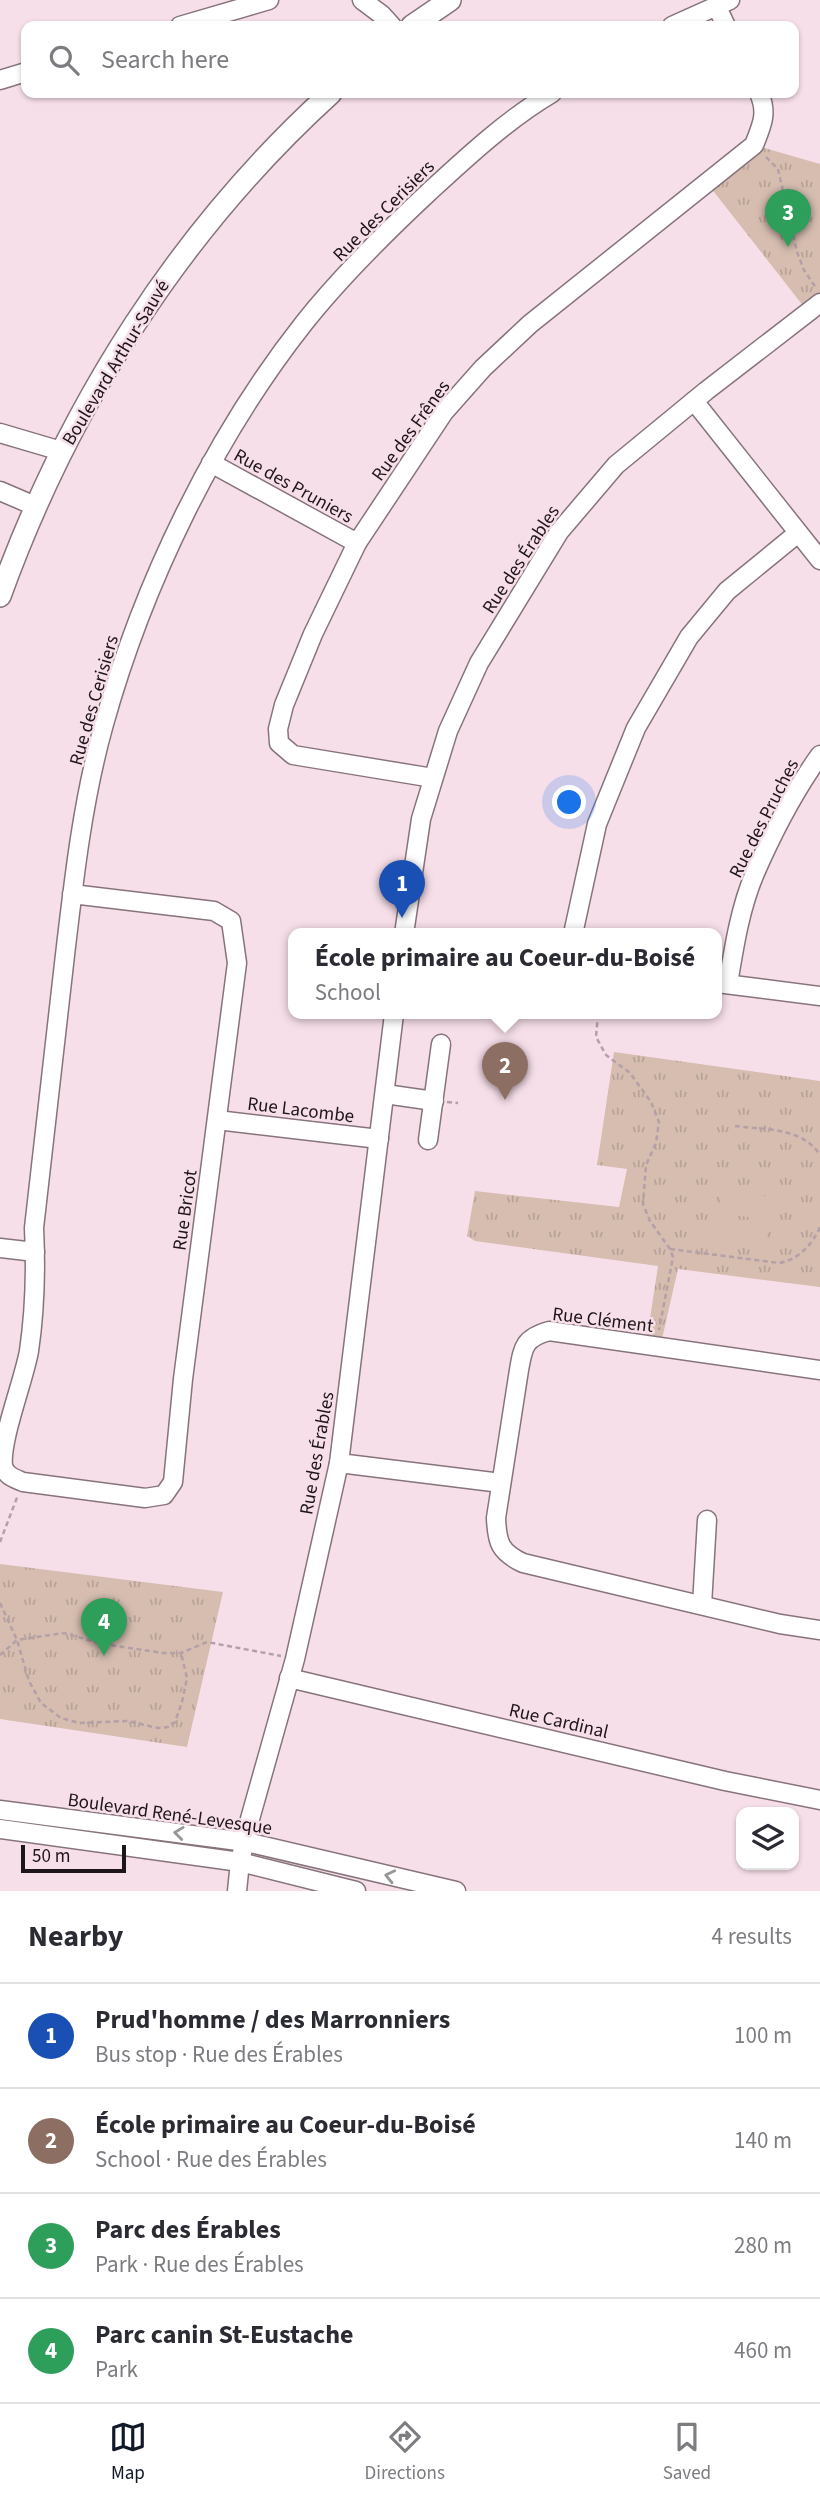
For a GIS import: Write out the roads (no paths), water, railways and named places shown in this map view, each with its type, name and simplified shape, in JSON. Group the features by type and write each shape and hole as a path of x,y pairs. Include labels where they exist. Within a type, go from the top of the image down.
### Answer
{"main road":[{"path":"419,21 450,0"},
{"name":"Boulevard Arthur-Sauvé","path":"0,596 5,569 61,451 118,349 177,263 244,182 326,98"}],"street":[{"path":"197,21 269,0"},
{"path":"362,0 388,21"},
{"path":"684,21 723,3 725,21"},
{"path":"0,80 21,74"},
{"name":"Rue des Cerisiers","path":"3,1465 3,1446 28,1353 36,1276 34,1228 72,894 90,784 104,724 149,589 211,463 249,401 304,323 380,237 466,158 545,98"},
{"name":"Rue des Frênes","path":"432,778 293,755 279,743 278,729 284,705 313,634 357,543 444,412 483,368 530,324 754,145 764,121 765,106 761,98"},
{"name":"Rue des Érables","path":"405,928 415,852 432,778 448,731 479,663 559,532 616,465 820,303"},
{"path":"694,401 820,560"},
{"path":"0,433 61,451"},
{"name":"Rue des Pruniers","path":"211,463 357,543"},
{"path":"0,491 36,506"},
{"path":"574,928 597,824 636,728 690,637 727,592 798,533"},
{"name":"Rue des Pruches","path":"722,983 754,875 813,779 820,755"},
{"name":"Rue Bricot","path":"3,1465 9,1476 23,1482 145,1498 164,1494 173,1482 183,1379 237,963 231,921 214,911 72,894"},
{"path":"722,983 820,996"},
{"name":"Rue des Érables","path":"237,1891 248,1826 289,1678 339,1463 393,1019"},
{"path":"428,1140 439,1101 441,1044"},
{"path":"384,1094 439,1101"},
{"name":"Rue Lacombe","path":"217,1120 379,1139"},
{"path":"0,1248 35,1252"},
{"name":"Rue Clément","path":"820,1370 549,1331 534,1335 523,1348 496,1518 497,1535 507,1555 523,1563 780,1624 820,1630"},
{"path":"339,1463 501,1483"},
{"path":"702,1605 707,1520"},
{"name":"Rue Cardinal","path":"289,1678 725,1781 820,1800"},
{"name":"Boulevard René-Levesque","path":"0,1810 246,1842 456,1891"},
{"name":"Boulevard René-Levesque","path":"0,1829 240,1862 356,1891"}],"place":[{"name":"Parc des Érables","path":"788,247"},
{"name":"Prud'homme / des Marronniers","path":"402,918"},
{"name":"École primaire au Coeur‑du‑Boisé","path":"505,1100"},
{"name":"Parc canin St-Eustache","path":"104,1656"}]}
